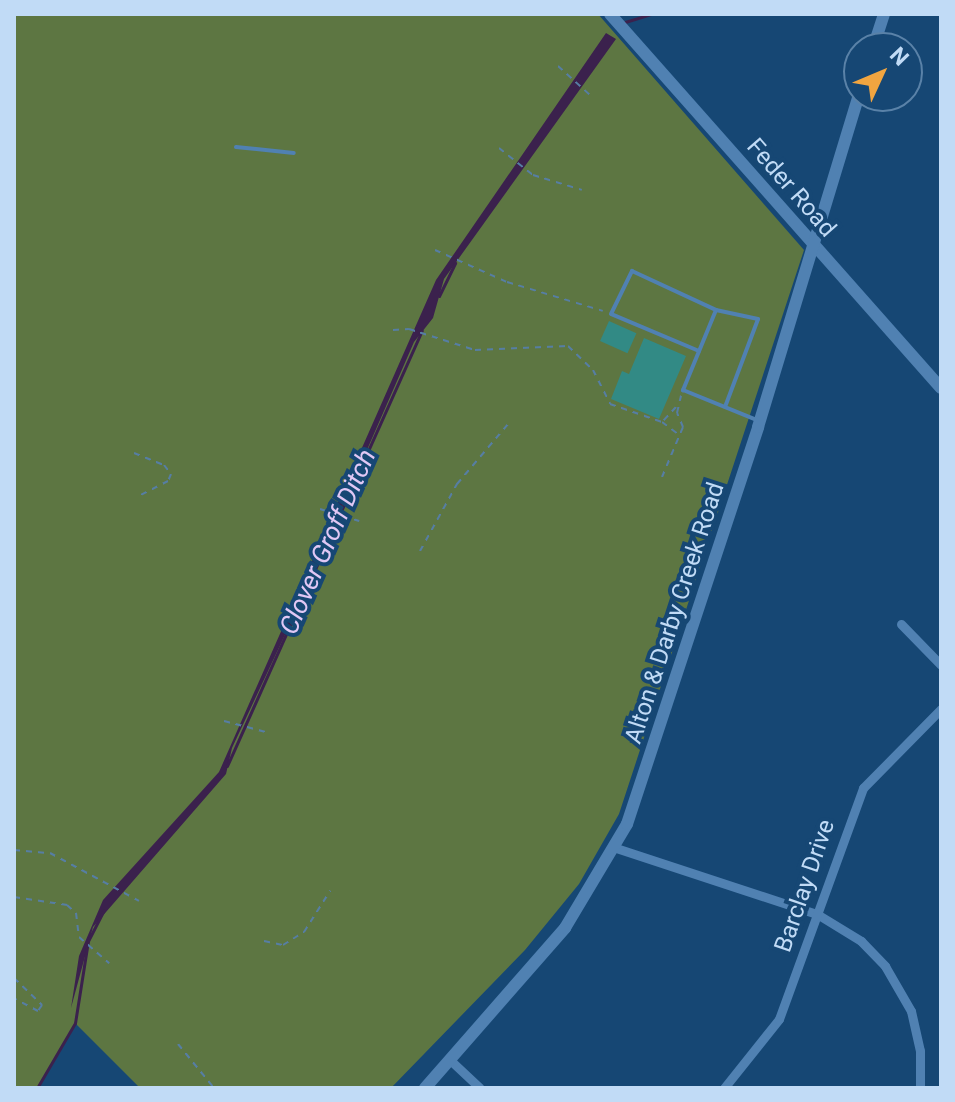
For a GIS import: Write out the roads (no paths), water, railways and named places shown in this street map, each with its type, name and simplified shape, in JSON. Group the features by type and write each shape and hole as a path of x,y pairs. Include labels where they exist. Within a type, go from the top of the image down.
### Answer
{"street":[{"name":"Feder Road","path":"617,22 941,388"},
{"name":"Alton & Darby Creek Road","path":"425,1088 565,928 616,848 644,777 760,421 854,112"},
{"path":"901,624 941,665"},
{"name":"Barclay Drive","path":"724,1088 779,1019 863,788 941,709"},
{"path":"616,848 817,914 867,946 901,989 917,1032 920,1088"},
{"path":"449,1059 480,1088"}],"lane":[{"path":"236,147 294,153"},
{"path":"699,351 611,314 632,271 716,310 758,319 725,407"},
{"path":"716,310 683,390 760,421"}],"waterway":[{"name":"Clover Groff Ditch","path":"625,22 651,14"},
{"name":"Clover Groff Ditch","path":"439,296 455,263"},
{"name":"Clover Groff Ditch","path":"227,766 422,331"},
{"name":"Clover Groff Ditch","path":"37,1088 75,1023 88,941 103,911"}]}
